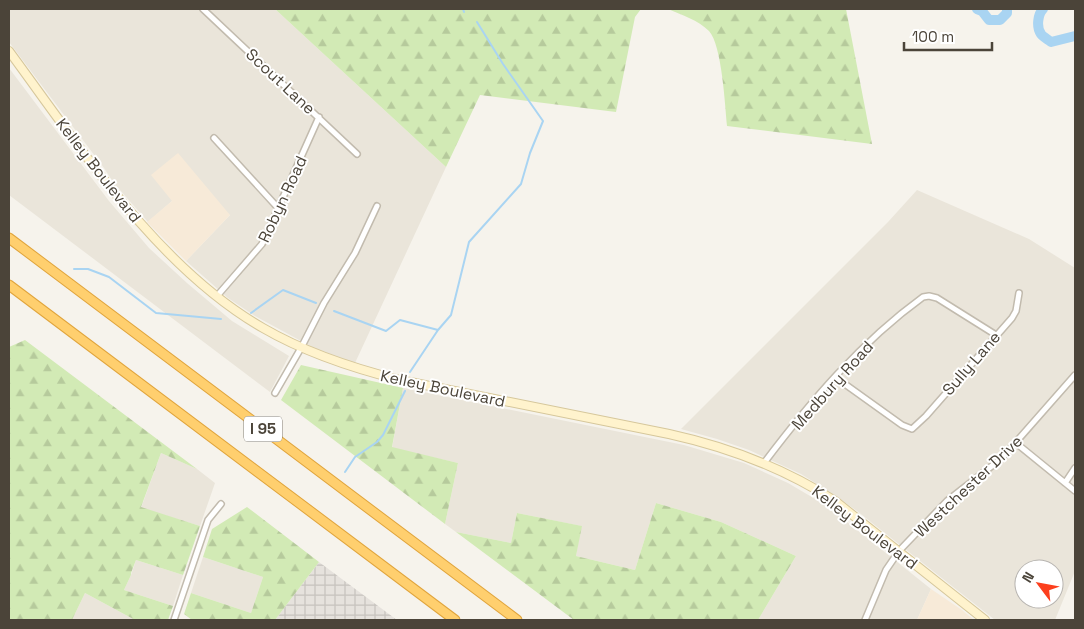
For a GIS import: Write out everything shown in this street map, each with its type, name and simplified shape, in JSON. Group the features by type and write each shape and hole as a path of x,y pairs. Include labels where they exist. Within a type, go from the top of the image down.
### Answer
{"highway":[{"name":"I 95","path":"9,238 517,620"},
{"name":"I 95","path":"9,285 455,620"}],"main road":[{"name":"Kelley Boulevard","path":"9,51 84,153 127,207 166,250 216,296 262,328 301,348 339,364 385,376 705,442 764,463 812,486 828,496 984,620"}],"street":[{"name":"Scout Lane","path":"203,9 357,154"},
{"name":"Robyn Road","path":"216,296 257,252 279,209 319,117"},
{"path":"214,138 279,209"},
{"path":"275,393 324,304 355,253 377,206"},
{"name":"Sully Lane","path":"835,377 902,425 913,428 1016,311 1019,293"},
{"name":"Medbury Road","path":"764,463 783,438 854,356 922,298 929,296 937,298 996,335"},
{"name":"Westchester Drive","path":"865,620 886,570 899,551 947,501 992,466 1016,443 1075,375"},
{"path":"1016,443 1075,491"},
{"path":"1065,483 1075,468"},
{"path":"174,620 208,520 222,504"}],"shaded area":[{"path":"9,9 275,9 446,167 355,363 314,348 255,316 228,298 186,261 230,215 172,201 148,222 113,182 9,42"},
{"path":"9,68 109,201 149,248 232,321 289,356 270,392 9,195"},
{"path":"178,153 230,215 186,261 147,222 172,201 151,175"},
{"path":"917,190 1029,239 1075,268 1075,571 1064,598 1064,559 1014,559 1014,609 1059,609 1055,620 995,620 857,511 801,474 749,450 681,429 888,222"},
{"path":"403,388 684,445 744,463 788,483 827,506 931,589 917,620 758,620 796,556 721,522 656,503 635,570 576,556 581,526 517,513 511,543 456,532 445,524 458,463 392,448"},
{"path":"161,453 197,469 215,483 200,526 141,508"},
{"path":"203,557 263,577 251,613 191,593"},
{"path":"136,560 183,575 173,606 124,590"},
{"path":"319,562 397,620 275,620"},
{"path":"931,589 962,610 974,620 917,620"},
{"path":"85,593 135,620 72,620"}],"green space":[{"path":"275,9 641,9 635,17 616,112 480,95 446,167"},
{"path":"668,9 846,9 872,144 727,126 720,62 713,38 709,31 700,24"},
{"path":"25,340 197,469 161,453 141,507 200,526 183,575 136,560 124,590 173,606 168,620 135,620 85,593 72,620 9,620 9,347"},
{"path":"301,365 403,388 392,447 458,463 445,524 281,400"},
{"path":"656,503 721,522 796,556 758,620 574,620 456,532 511,543 517,513 582,526 576,556 635,570"},
{"path":"247,507 319,562 275,620 192,620 184,614 191,593 251,613 263,577 203,557 212,529"}],"waterway":[{"path":"977,9 982,11 989,20 1000,20 1007,13 1007,9"},
{"path":"1043,9 1038,21 1039,31 1043,36 1051,42 1075,36"},
{"path":"334,311 386,331 400,320 438,330 451,315 469,242 521,184 530,153 543,121 503,64 477,22"},
{"path":"74,269 88,269 109,277 156,313 221,319"},
{"path":"251,313 283,290 316,303"},
{"path":"410,372 438,330"},
{"path":"345,472 355,457 377,442 383,435 405,391"}]}
